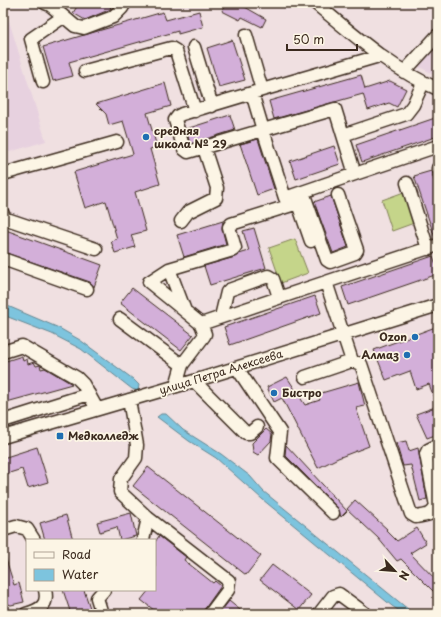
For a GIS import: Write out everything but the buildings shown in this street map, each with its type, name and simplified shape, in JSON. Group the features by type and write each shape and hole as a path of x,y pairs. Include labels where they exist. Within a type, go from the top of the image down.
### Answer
{"street":[{"path":"45,3 75,26 84,28 113,17 125,3"},
{"path":"315,3 379,56 423,83 438,89"},
{"path":"43,82 31,39 63,17"},
{"path":"246,35 263,130 286,198 299,196"},
{"path":"404,72 438,35"},
{"path":"194,47 212,106"},
{"path":"85,71 171,48 176,50 195,111"},
{"path":"355,174 335,109 188,152 186,151 175,120 178,116 379,56"},
{"path":"343,135 406,114 413,105 423,83"},
{"path":"3,174 117,142"},
{"path":"176,386 182,365 204,334 201,324 149,282 169,269 233,250 235,248 229,227 231,224 355,174 438,146"},
{"path":"181,221 188,212 216,198 217,188 204,148"},
{"path":"201,324 279,297 435,247 407,184"},
{"path":"299,196 327,260 330,262 355,253 357,250 338,195"},
{"path":"299,196 311,241"},
{"path":"3,214 4,218 96,249"},
{"path":"3,260 87,290"},
{"path":"169,269 186,312"},
{"path":"221,317 227,292 229,290 262,278 268,276 273,279 279,297"},
{"path":"326,282 352,361"},
{"name":"улица Петра Алексеева","path":"3,437 237,368 438,305"},
{"path":"120,319 182,365"},
{"path":"3,352 22,346 77,378 83,384 97,409"},
{"path":"305,377 352,361 361,364 411,514 416,516 431,514 434,512 436,506 426,454 428,450 438,445"},
{"path":"237,368 280,432 276,458 332,513"},
{"path":"194,381 246,433 250,433 256,427"},
{"path":"3,421 89,394"},
{"path":"129,400 136,440 136,458 121,479 120,492 148,518 230,581 228,590 210,614"},
{"path":"143,539 148,518"},
{"path":"3,530 16,526 27,529 33,539"},
{"path":"26,614 37,611 43,606 47,596 45,591"},
{"path":"99,593 102,614"},
{"path":"319,614 333,596 339,594 366,614"}],"shaded area":[{"path":"9,21 46,141 3,154 3,23"},
{"path":"438,43 438,76 417,66"}],"green space":[{"path":"404,192 414,223 392,231 382,200"},
{"path":"295,239 308,273 281,283 269,248"}],"water":[{"path":"3,304 59,328 80,340 133,379 139,385 138,391 132,389 81,349 52,334 3,315"},
{"path":"161,414 166,414 183,430 221,454 250,476 263,491 414,614 404,614 392,606 262,499 216,458 189,441 157,417"}],"place":[{"name":"средняя школа № 29","path":"146,137"},
{"name":"Ozon","path":"415,337"},
{"name":"Алмаз","path":"407,355"},
{"name":"Бистро","path":"274,393"},
{"name":"Медколледж","path":"60,436"}]}
